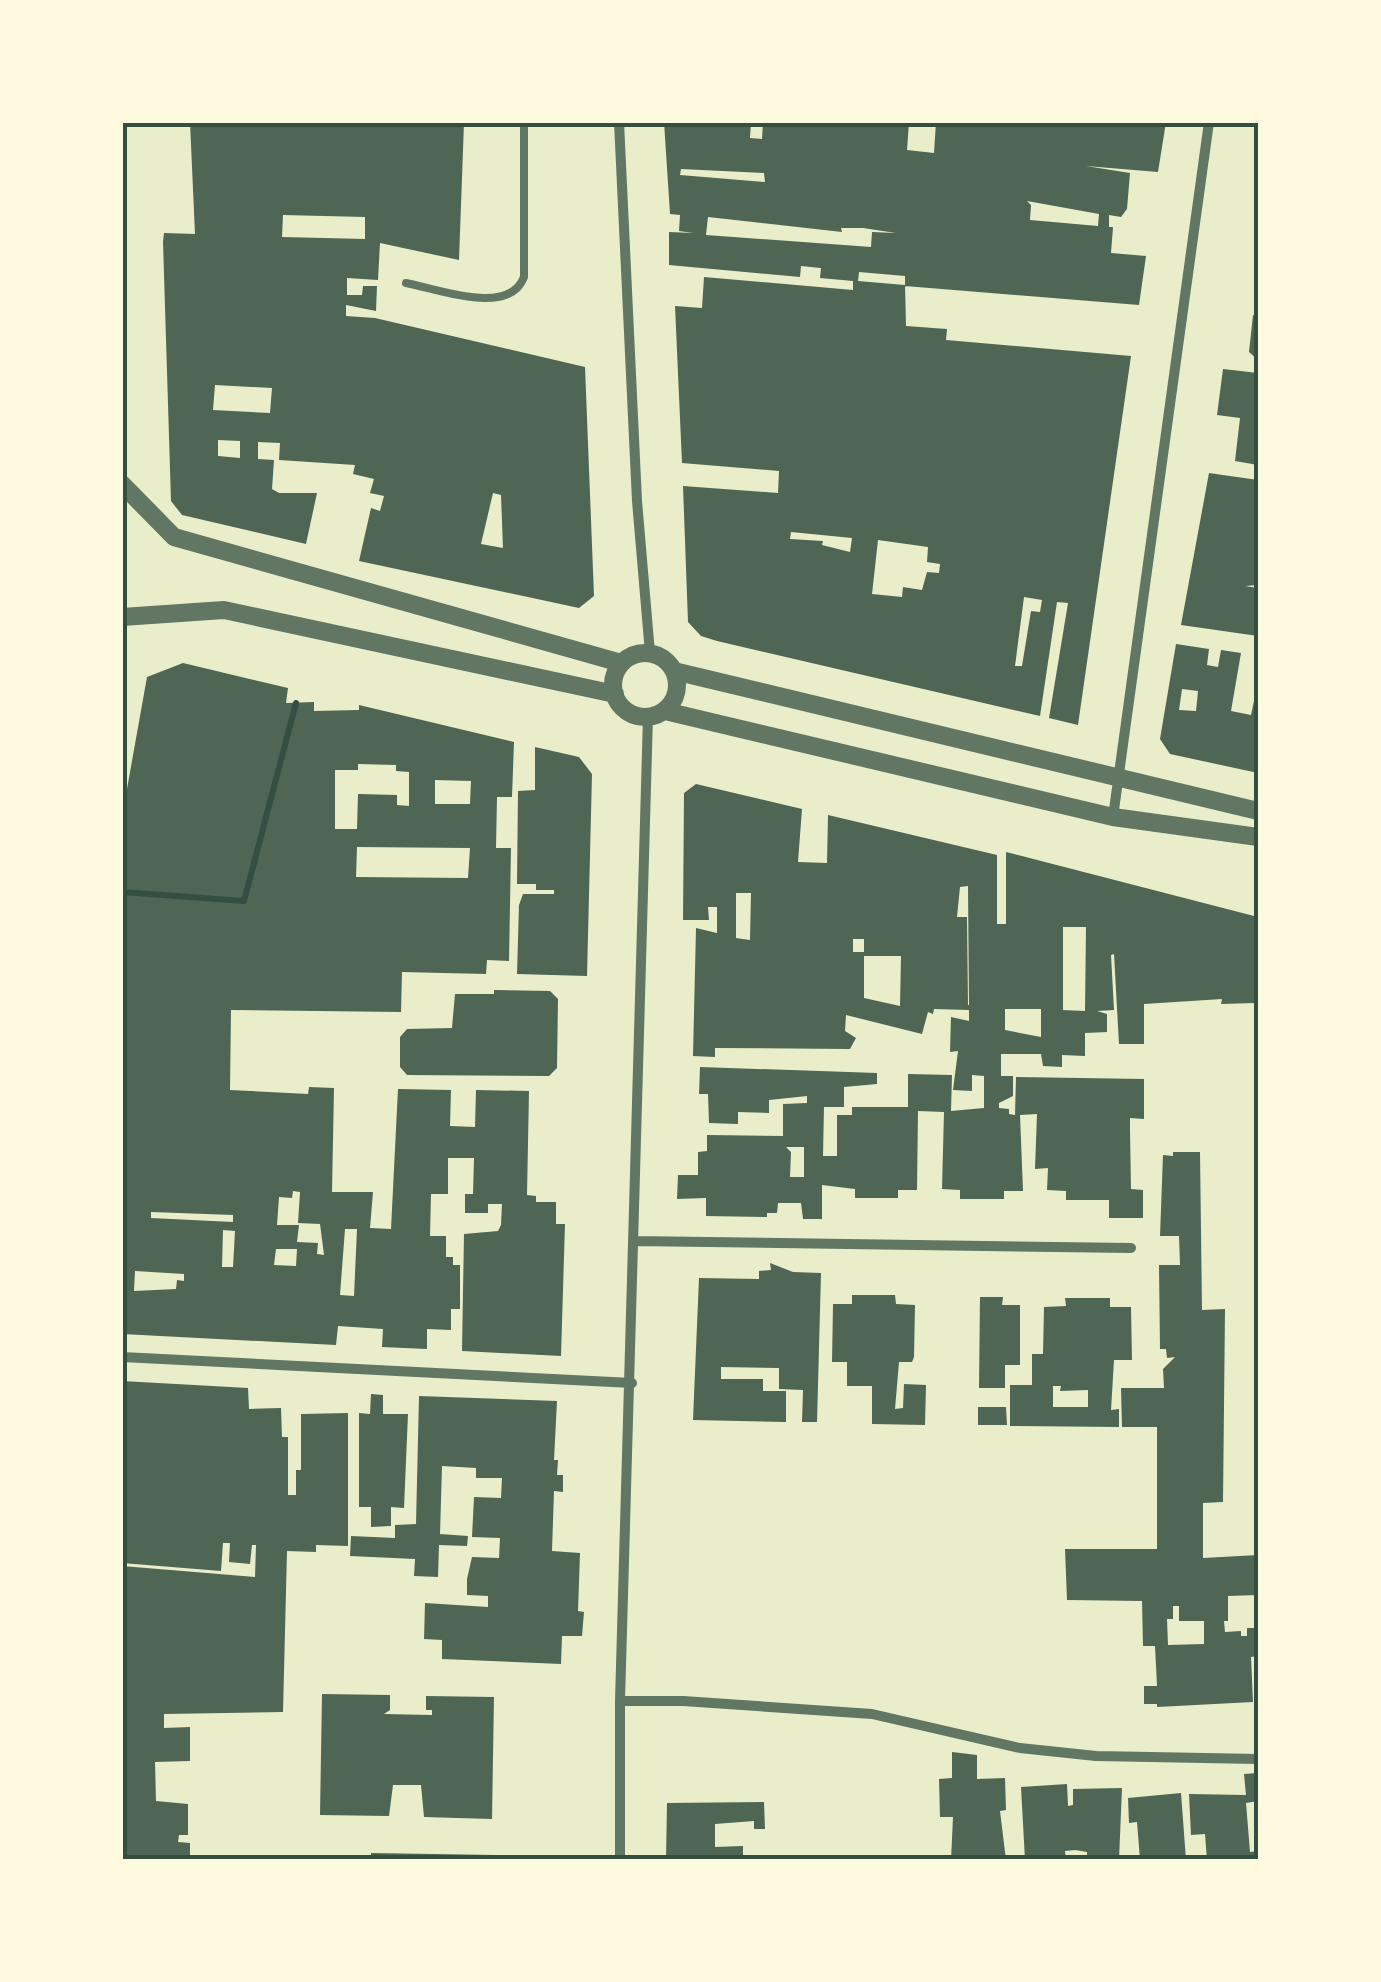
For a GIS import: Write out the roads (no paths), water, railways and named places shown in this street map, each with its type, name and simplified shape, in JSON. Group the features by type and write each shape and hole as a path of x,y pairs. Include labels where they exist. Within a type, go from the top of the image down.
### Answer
{"street":[{"path":"618,122 637,501 650,653"},
{"path":"1113,817 1209,122"},
{"path":"122,484 174,537 621,664"},
{"path":"122,617 224,610 615,694"},
{"path":"620,1860 620,1701 632,1383 633,1241 656,714 677,691 669,662 650,653 621,664 615,672 615,694 627,711 656,714 1113,817 1258,836"},
{"path":"674,671 1258,811"},
{"path":"633,1241 1131,1248"},
{"path":"122,1358 632,1383"},
{"path":"620,1701 682,1701 872,1714 1020,1748 1096,1756 1258,1759"}],"lane":[{"path":"406,283 490,298 508,296 520,288 524,277 524,122"}]}
